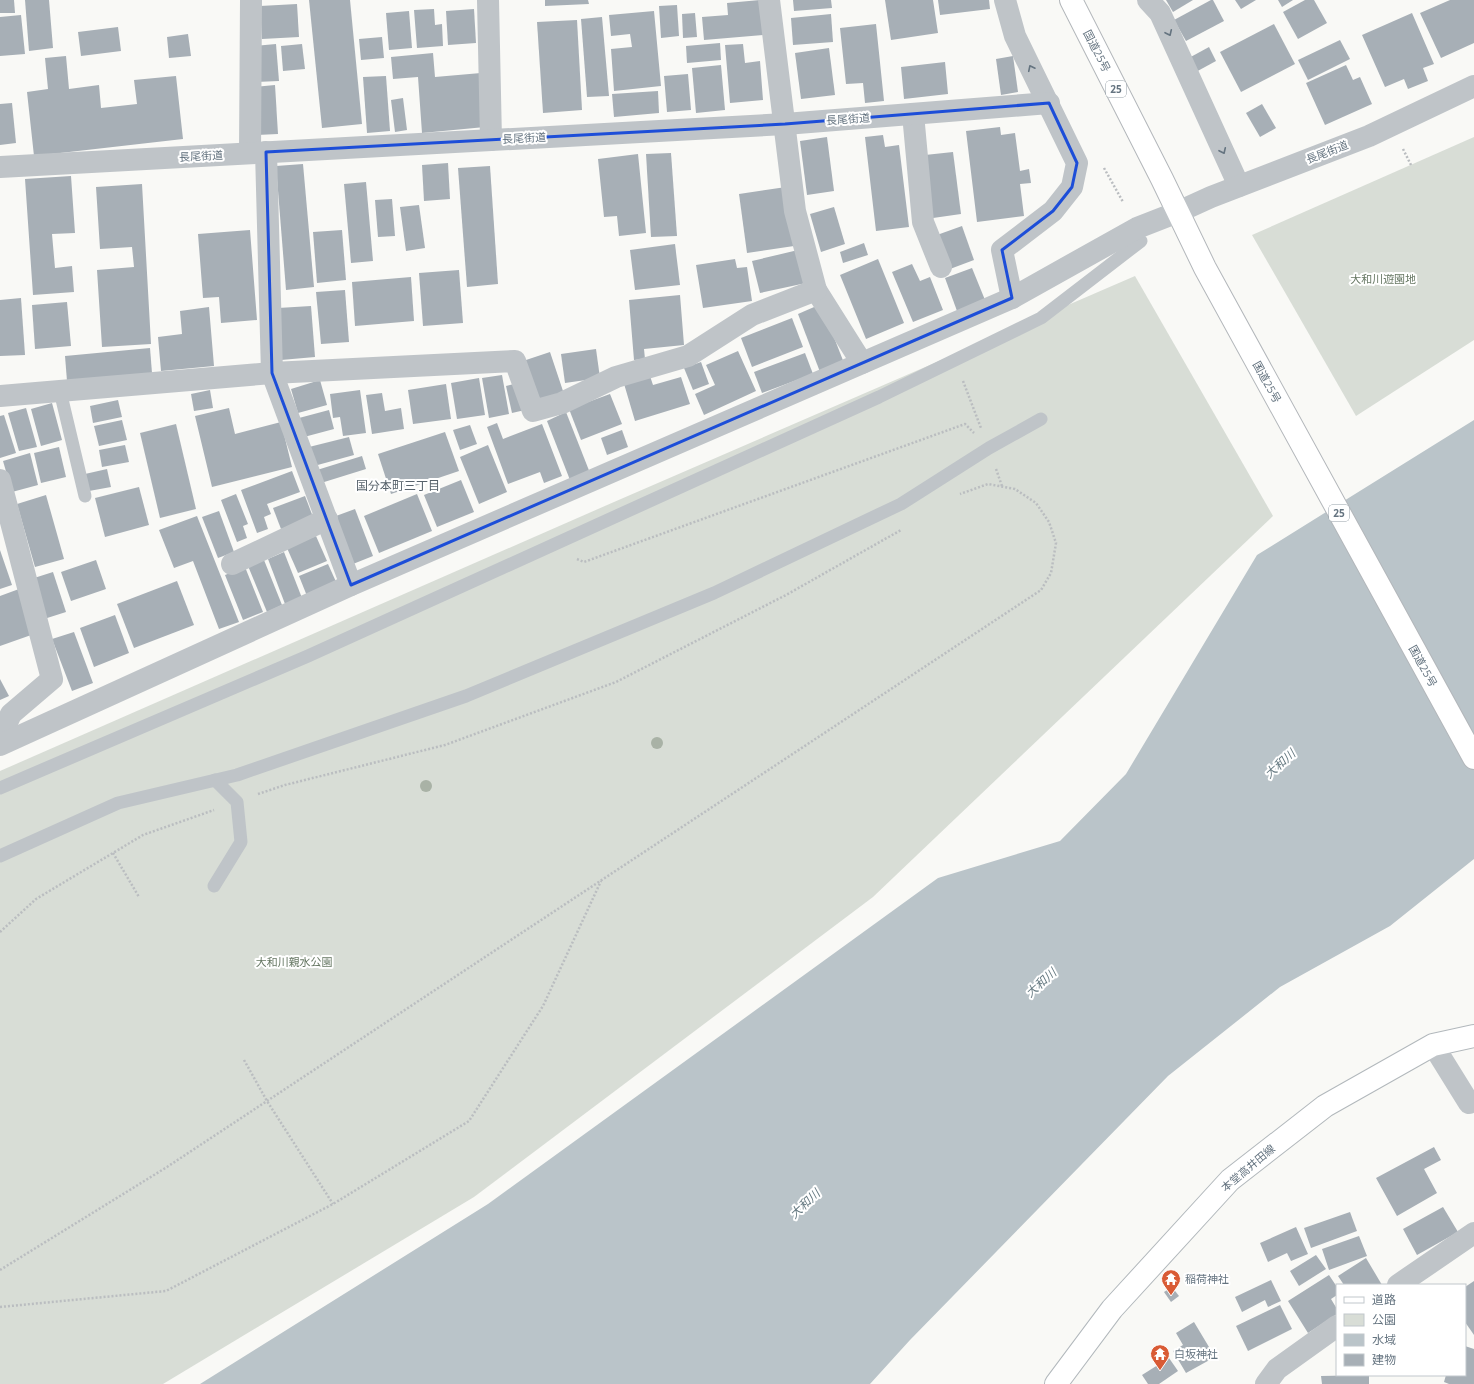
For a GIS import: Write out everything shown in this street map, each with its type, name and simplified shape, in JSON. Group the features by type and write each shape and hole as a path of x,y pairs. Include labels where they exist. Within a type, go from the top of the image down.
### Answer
{"main road":[{"name":"国道25号","path":"1071,0 1205,268 1474,758"},
{"name":"本堂高井田線","path":"1056,1384 1112,1309 1230,1180 1325,1106 1433,1044 1474,1036"}],"street":[{"path":"251,0 258,153 272,373 351,585"},
{"path":"488,0 491,140"},
{"path":"769,0 795,211 816,290 862,363"},
{"path":"1004,0 1015,36 1077,163 1072,187 1053,211 1002,250 1012,298"},
{"path":"1148,0 1160,13 1239,186"},
{"name":"長尾街道","path":"0,745 351,585 1012,298 1137,228 1211,197 1369,136 1474,86"},
{"name":"長尾街道","path":"0,167 785,124 1049,103"},
{"path":"913,114 922,222 941,267"},
{"path":"0,396 272,373 515,361 533,411 562,403 616,376 688,356 752,315 816,290"},
{"path":"0,480 52,679 11,714 0,738"},
{"path":"232,564 327,519"},
{"path":"1433,1044 1469,1103 1474,1102"},
{"path":"1399,1284 1474,1233"},
{"path":"1266,1384 1276,1369 1336,1327"}],"lane":[{"path":"0,788 308,656 879,397 1041,318 1141,241"},
{"path":"60,391 85,496"},
{"path":"0,856 118,803 237,776 466,696 706,596 901,504 989,448 1041,419"},
{"path":"214,886 241,842 237,802 215,780"}],"path":[{"path":"955,360 989,448"},
{"path":"546,548 584,562 966,424 989,448"},
{"path":"0,1270 167,1167 1041,590 1051,573 1056,543 1049,522 1036,503 1015,488"},
{"path":"113,853 138,897"},
{"path":"0,1307 166,1291 333,1204 469,1121 543,1006 602,880"},
{"path":"244,1060 267,1101 333,1204"}],"highlighted area":[{"path":"1049,103 1077,163 1072,187 1053,211 1002,250 1012,298 351,585 272,373 266,152 785,124"}],"green space":[{"name":"大和川遊園地","path":"1474,137 1474,340 1356,416 1252,235"},
{"name":"大和川親水公園","path":"1135,276 1273,516 873,897 474,1197 163,1384 0,1384 0,771"}],"water":[{"name":"大和川","path":"1474,420 1474,859 1390,926 1280,987 1168,1076 910,1340 870,1384 200,1384 488,1204 938,878 1060,841 1126,774 1257,555"}],"building":[{"path":"0,0 14,0 15,13 0,13"},
{"path":"25,0 49,0 53,48 29,51"},
{"path":"309,0 350,0 362,124 322,128"},
{"path":"545,0 588,0 589,4 545,6"},
{"path":"760,0 763,35 704,40 702,17 728,15 727,3"},
{"path":"793,0 831,0 832,8 794,11"},
{"path":"885,0 933,0 938,33 891,40"},
{"path":"938,0 989,0 990,9 940,15"},
{"path":"1166,0 1193,0 1173,12"},
{"path":"1213,0 1224,21 1186,41 1174,20"},
{"path":"1235,0 1256,0 1241,9"},
{"path":"1278,0 1293,0 1282,7"},
{"path":"1305,0 1314,0 1327,23 1298,39 1283,12"},
{"path":"1450,0 1474,0 1474,43 1441,58 1420,13"},
{"path":"297,4 299,37 262,39 260,6"},
{"path":"677,5 679,36 661,38 659,6"},
{"path":"434,9 435,25 442,24 443,46 417,48 414,10"},
{"path":"474,9 476,43 448,45 446,11"},
{"path":"409,11 412,48 389,50 386,13"},
{"path":"654,11 661,86 614,91 611,49 632,47 630,34 611,36 609,15"},
{"path":"695,13 697,37 683,38 682,14"},
{"path":"1412,13 1434,64 1423,68 1428,81 1408,89 1404,79 1385,87 1362,35"},
{"path":"831,14 833,42 793,45 791,18"},
{"path":"21,15 25,54 0,56 0,17"},
{"path":"602,17 609,96 587,97 581,19"},
{"path":"577,20 582,110 543,113 537,22"},
{"path":"876,24 884,101 865,103 863,83 846,84 840,28"},
{"path":"1274,24 1295,64 1241,92 1220,52"},
{"path":"118,27 121,51 81,56 78,32"},
{"path":"188,34 191,56 169,58 167,37"},
{"path":"382,37 384,58 361,60 359,39"},
{"path":"1340,40 1350,59 1308,80 1298,60"},
{"path":"720,43 721,60 687,63 686,46"},
{"path":"276,44 279,81 256,82 254,46"},
{"path":"302,44 305,69 283,71 281,46"},
{"path":"743,44 745,63 760,61 763,100 730,103 725,45"},
{"path":"1209,47 1216,61 1194,73 1187,59"},
{"path":"829,48 835,95 801,99 795,53"},
{"path":"433,53 435,77 481,73 485,127 422,133 418,77 393,79 391,57"},
{"path":"66,56 69,89 99,85 101,108 137,104 134,80 176,76 183,139 34,156 27,92 48,89 45,58"},
{"path":"1013,56 1018,92 1001,95 996,59"},
{"path":"945,62 948,94 904,99 901,67"},
{"path":"721,65 725,110 696,113 692,68"},
{"path":"1346,65 1353,80 1360,77 1372,104 1325,125 1306,83"},
{"path":"688,74 691,110 667,112 664,76"},
{"path":"386,76 390,131 367,133 363,77"},
{"path":"275,85 278,134 257,135 254,87"},
{"path":"658,91 659,113 614,117 612,94"},
{"path":"403,98 407,130 395,132 391,100"},
{"path":"12,103 16,143 0,145 0,104"},
{"path":"1262,104 1276,128 1260,137 1246,113"},
{"path":"1000,127 1001,135 1015,133 1020,171 1029,169 1031,183 1020,184 1024,216 977,222 966,131"},
{"path":"883,135 885,147 899,145 909,227 876,231 865,137"},
{"path":"827,137 834,191 807,195 800,141"},
{"path":"953,152 961,214 933,218 925,155"},
{"path":"671,153 677,236 651,237 646,154"},
{"path":"638,154 646,233 619,236 617,216 604,217 598,159"},
{"path":"448,163 450,199 424,201 422,165"},
{"path":"303,164 314,287 286,290 276,166"},
{"path":"490,166 498,284 467,287 458,168"},
{"path":"71,176 75,233 52,234 55,268 72,266 74,292 33,295 25,179"},
{"path":"366,182 373,261 351,263 344,184"},
{"path":"142,184 151,344 102,347 97,270 134,267 132,247 100,249 96,187"},
{"path":"786,187 794,246 747,253 739,194"},
{"path":"392,199 395,236 378,237 375,200"},
{"path":"419,205 425,248 406,251 400,207"},
{"path":"834,207 845,244 821,252 810,214"},
{"path":"962,226 974,260 950,269 937,235"},
{"path":"250,230 257,320 221,323 219,297 203,298 198,234"},
{"path":"342,230 346,280 317,283 313,232"},
{"path":"864,243 868,255 843,263 840,252"},
{"path":"675,244 680,285 635,290 630,250"},
{"path":"798,250 806,283 760,293 752,261"},
{"path":"735,259 737,268 747,267 752,301 703,308 696,265"},
{"path":"878,259 904,323 866,339 840,275"},
{"path":"912,264 920,281 930,277 943,310 913,322 892,272"},
{"path":"972,268 985,300 957,311 945,278"},
{"path":"459,270 463,323 423,326 419,273"},
{"path":"411,277 414,321 355,326 352,282"},
{"path":"345,290 349,342 321,344 316,292"},
{"path":"680,295 684,345 644,349 645,359 634,360 629,300"},
{"path":"21,298 25,355 0,356 0,300"},
{"path":"67,302 71,346 35,349 32,305"},
{"path":"821,304 844,363 820,372 798,314"},
{"path":"311,306 315,357 281,360 278,308"},
{"path":"209,307 214,366 161,371 158,337 182,334 180,311"},
{"path":"792,318 803,347 752,367 741,338"},
{"path":"150,348 152,373 67,381 65,356"},
{"path":"596,349 600,378 565,383 561,354"},
{"path":"738,351 756,391 704,415 695,394 715,385 706,365"},
{"path":"550,352 564,394 537,403 523,361"},
{"path":"805,353 813,374 762,393 754,372"},
{"path":"701,362 709,384 693,390 684,368"},
{"path":"648,370 653,385 681,377 690,404 635,421 622,377"},
{"path":"502,375 509,414 489,418 482,378"},
{"path":"479,378 485,415 457,419 451,383"},
{"path":"320,380 327,405 298,413 291,389"},
{"path":"518,383 525,410 512,413 506,386"},
{"path":"446,384 451,419 413,424 408,390"},
{"path":"210,390 213,408 194,411 191,394"},
{"path":"360,390 366,433 343,436 340,417 333,418 330,394"},
{"path":"382,393 385,411 401,408 404,429 372,434 366,395"},
{"path":"610,394 622,424 581,440 569,409"},
{"path":"118,400 122,417 93,423 90,406"},
{"path":"52,403 62,440 41,446 31,409"},
{"path":"26,408 37,447 19,451 8,413"},
{"path":"229,408 235,434 281,422 292,467 212,487 195,416"},
{"path":"329,410 334,429 304,437 299,418"},
{"path":"566,412 590,473 570,480 547,421"},
{"path":"4,415 16,453 0,458 0,416"},
{"path":"122,420 127,440 99,446 94,426"},
{"path":"497,423 503,439 542,424 562,476 544,483 540,472 508,484 487,427"},
{"path":"176,424 196,509 160,518 140,433"},
{"path":"470,425 477,444 460,450 453,430"},
{"path":"622,430 628,447 607,455 601,438"},
{"path":"445,432 459,471 391,494 378,454"},
{"path":"349,437 354,455 314,466 309,447"},
{"path":"125,445 129,462 102,467 99,450"},
{"path":"488,445 507,492 479,504 460,457"},
{"path":"59,447 66,477 41,483 34,453"},
{"path":"30,453 38,485 12,492 3,461"},
{"path":"362,456 366,469 321,483 317,470"},
{"path":"107,469 111,487 89,491 85,474"},
{"path":"292,471 300,492 267,504 271,514 264,517 268,529 257,533 241,490"},
{"path":"461,480 474,512 437,527 424,495"},
{"path":"139,487 149,525 105,537 95,498"},
{"path":"236,494 248,524 243,526 247,538 237,542 221,500"},
{"path":"417,494 432,531 379,553 364,516"},
{"path":"46,495 64,559 35,567 17,504"},
{"path":"305,496 313,517 281,529 273,508"},
{"path":"355,509 373,556 353,564 336,516"},
{"path":"219,511 234,552 218,558 202,517"},
{"path":"197,516 239,622 219,629 193,561 174,568 159,530"},
{"path":"316,536 327,561 298,573 287,548"},
{"path":"0,550 12,585 0,589"},
{"path":"284,552 302,598 285,604 268,559"},
{"path":"96,560 106,589 71,601 61,572"},
{"path":"264,560 282,605 267,612 248,566"},
{"path":"328,564 337,584 307,596 299,576"},
{"path":"245,567 263,612 243,620 225,575"},
{"path":"53,572 66,612 44,619 31,579"},
{"path":"177,581 194,625 134,648 117,604"},
{"path":"19,589 34,634 0,646 0,596"},
{"path":"115,615 129,653 94,667 80,628"},
{"path":"74,632 93,683 72,691 52,639"},
{"path":"0,679 9,696 0,700"},
{"path":"1434,1147 1441,1160 1424,1169 1437,1193 1397,1216 1376,1178"},
{"path":"1443,1207 1458,1232 1417,1255 1403,1229"},
{"path":"1350,1212 1357,1231 1311,1248 1304,1228"},
{"path":"1296,1227 1308,1254 1291,1261 1287,1253 1268,1262 1260,1243"},
{"path":"1359,1236 1367,1256 1329,1270 1322,1249"},
{"path":"1316,1255 1326,1269 1299,1286 1290,1271"},
{"path":"1366,1258 1381,1284 1343,1284 1338,1276"},
{"path":"1329,1275 1336,1286 1336,1296 1331,1299 1336,1307 1336,1315 1308,1333 1288,1301"},
{"path":"1271,1280 1281,1301 1268,1307 1265,1300 1242,1312 1235,1297"},
{"path":"1474,1281 1474,1335 1466,1323 1466,1286"},
{"path":"1172,1287 1179,1296 1171,1302 1164,1292"},
{"path":"1280,1305 1292,1329 1248,1351 1236,1326"},
{"path":"1194,1322 1215,1357 1186,1373 1173,1351 1183,1345 1176,1333"},
{"path":"1466,1346 1474,1349 1474,1384 1449,1384 1444,1382 1446,1376 1466,1376"},
{"path":"1169,1358 1178,1371 1159,1384 1148,1384 1142,1375"},
{"path":"1321,1376 1369,1376 1369,1384 1322,1384"}],"place":[{"name":"稲荷神社","path":"1171,1296"},
{"name":"白坂神社","path":"1160,1371"}],"district":[{"name":"国分本町三丁目","path":"398,486"}]}
